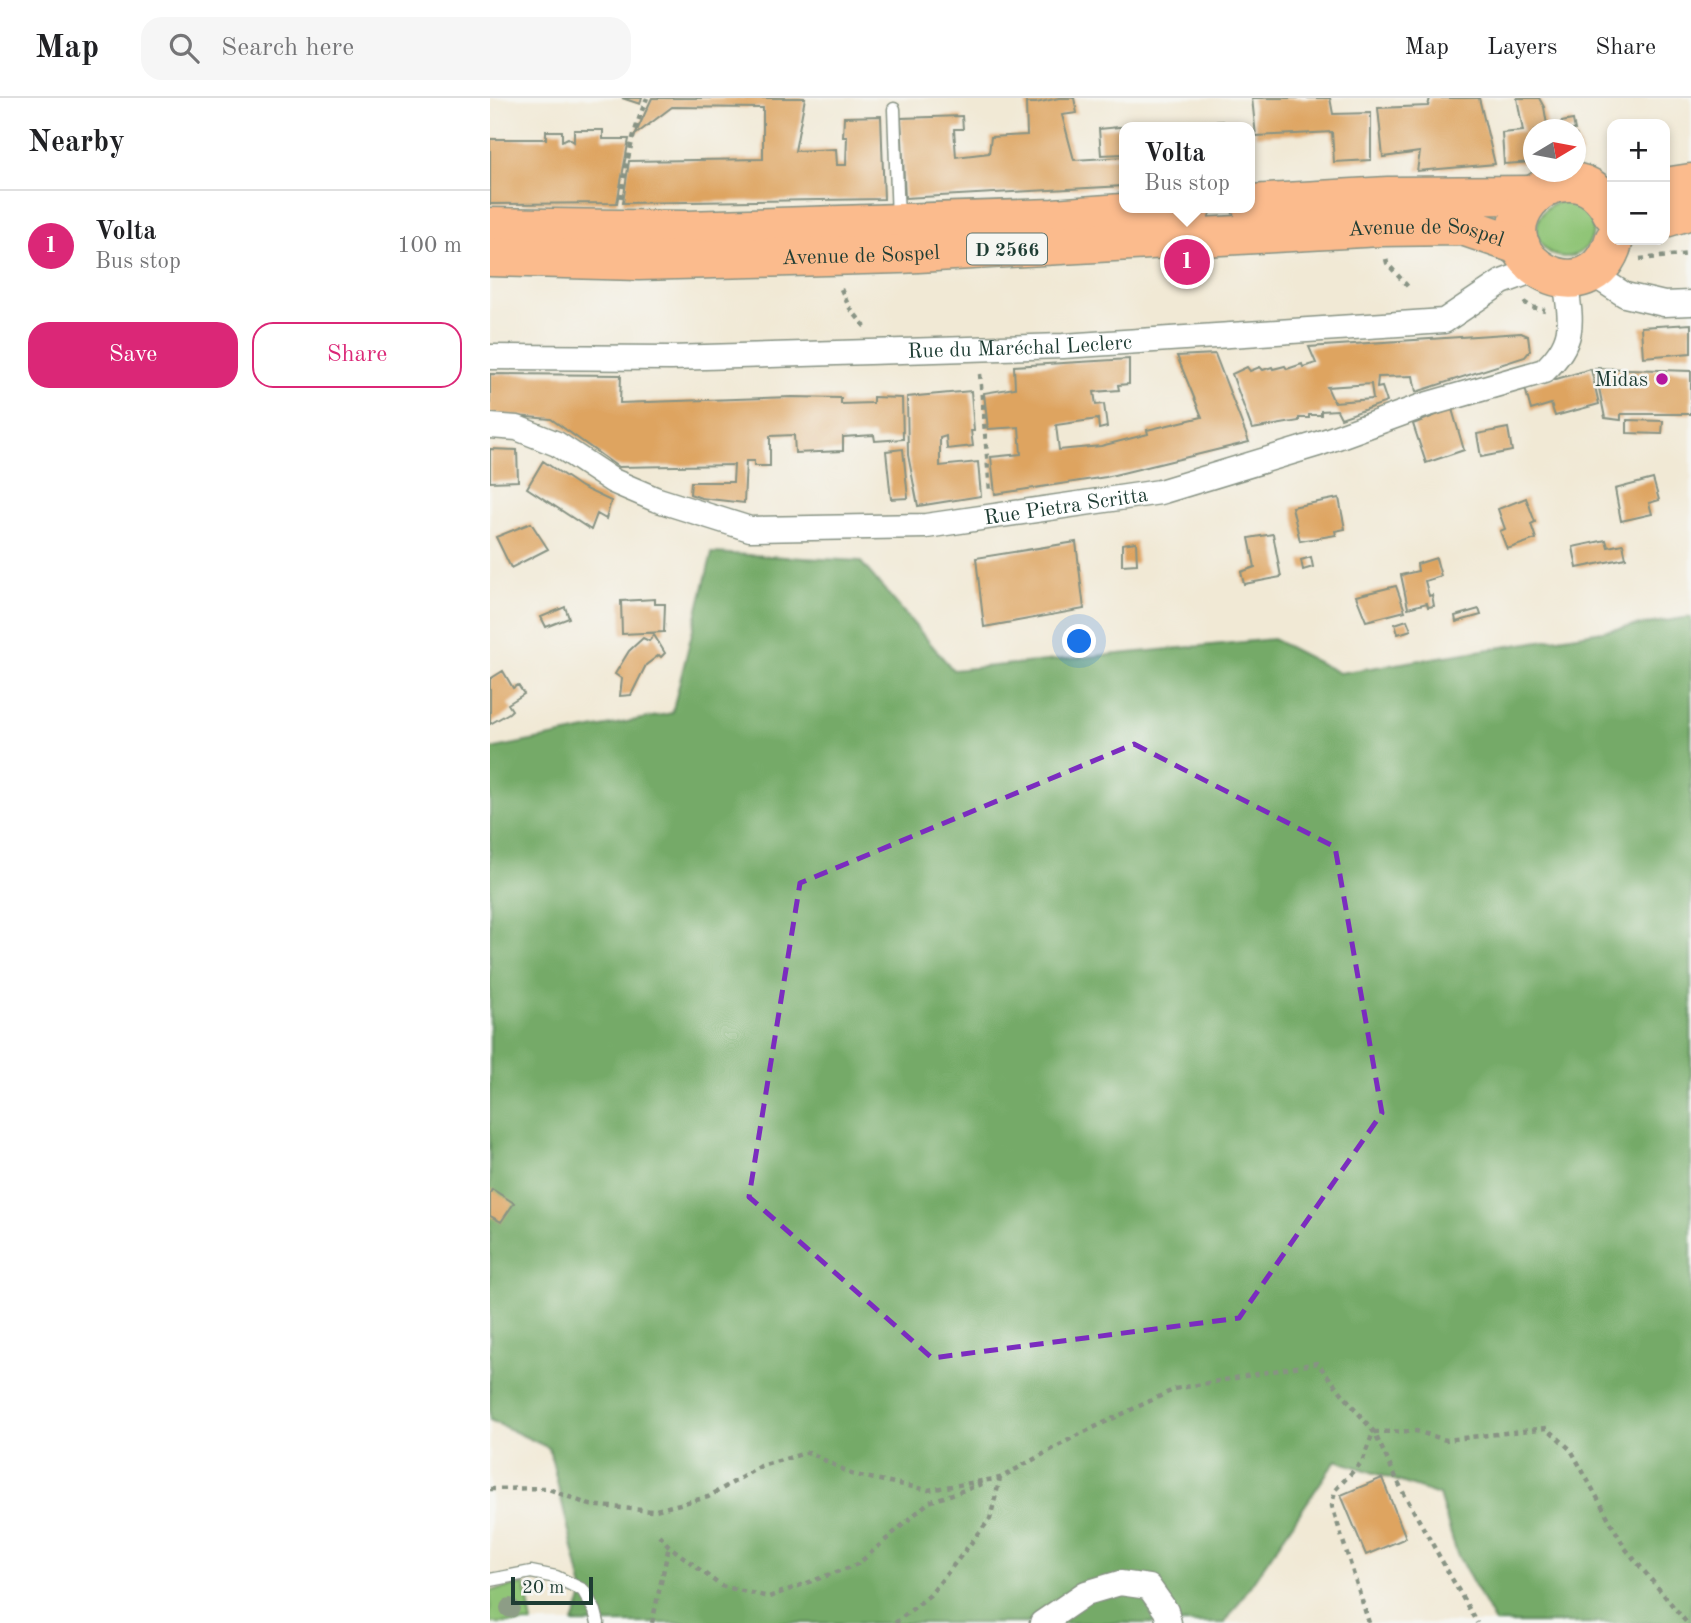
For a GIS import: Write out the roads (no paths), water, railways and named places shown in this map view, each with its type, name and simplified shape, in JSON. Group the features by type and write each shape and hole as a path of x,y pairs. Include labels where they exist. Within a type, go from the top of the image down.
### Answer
{"main road":[{"path":"1607,201 1592,189 1578,183 1562,182 1547,186 1525,205 1518,232 1553,267 1603,264 1611,251 1625,250"},
{"path":"1670,186 1691,183"},
{"name":"Avenue de Sospel","path":"1255,204 1388,196 1534,195"},
{"path":"1670,216 1691,210"},
{"name":"Avenue de Sospel","path":"490,257 639,261 899,239 1053,218 1122,213"},
{"name":"Avenue de Sospel","path":"490,228 687,230 899,239 1463,226 1553,267"}],"street":[{"path":"1553,267 1625,295 1664,304 1691,303"},
{"name":"Rue du Maréchal Leclerc","path":"490,357 671,358 1063,346 1444,320 1502,282 1553,267"},
{"name":"Rue Pietra Scritta","path":"490,426 517,428 557,444 613,481 750,529 926,526 993,517 1160,492 1318,444 1425,405 1544,371 1568,342 1571,324 1553,267"},
{"path":"1042,1623 1086,1592 1120,1583 1149,1587 1166,1611 1169,1623"}],"lane":[{"path":"894,109 899,239"},
{"path":"490,1580 531,1572 556,1577 583,1590 595,1611 598,1623"}],"place":[{"name":"Volta","path":"1187,262"},
{"name":"Midas","path":"1662,379"}]}
